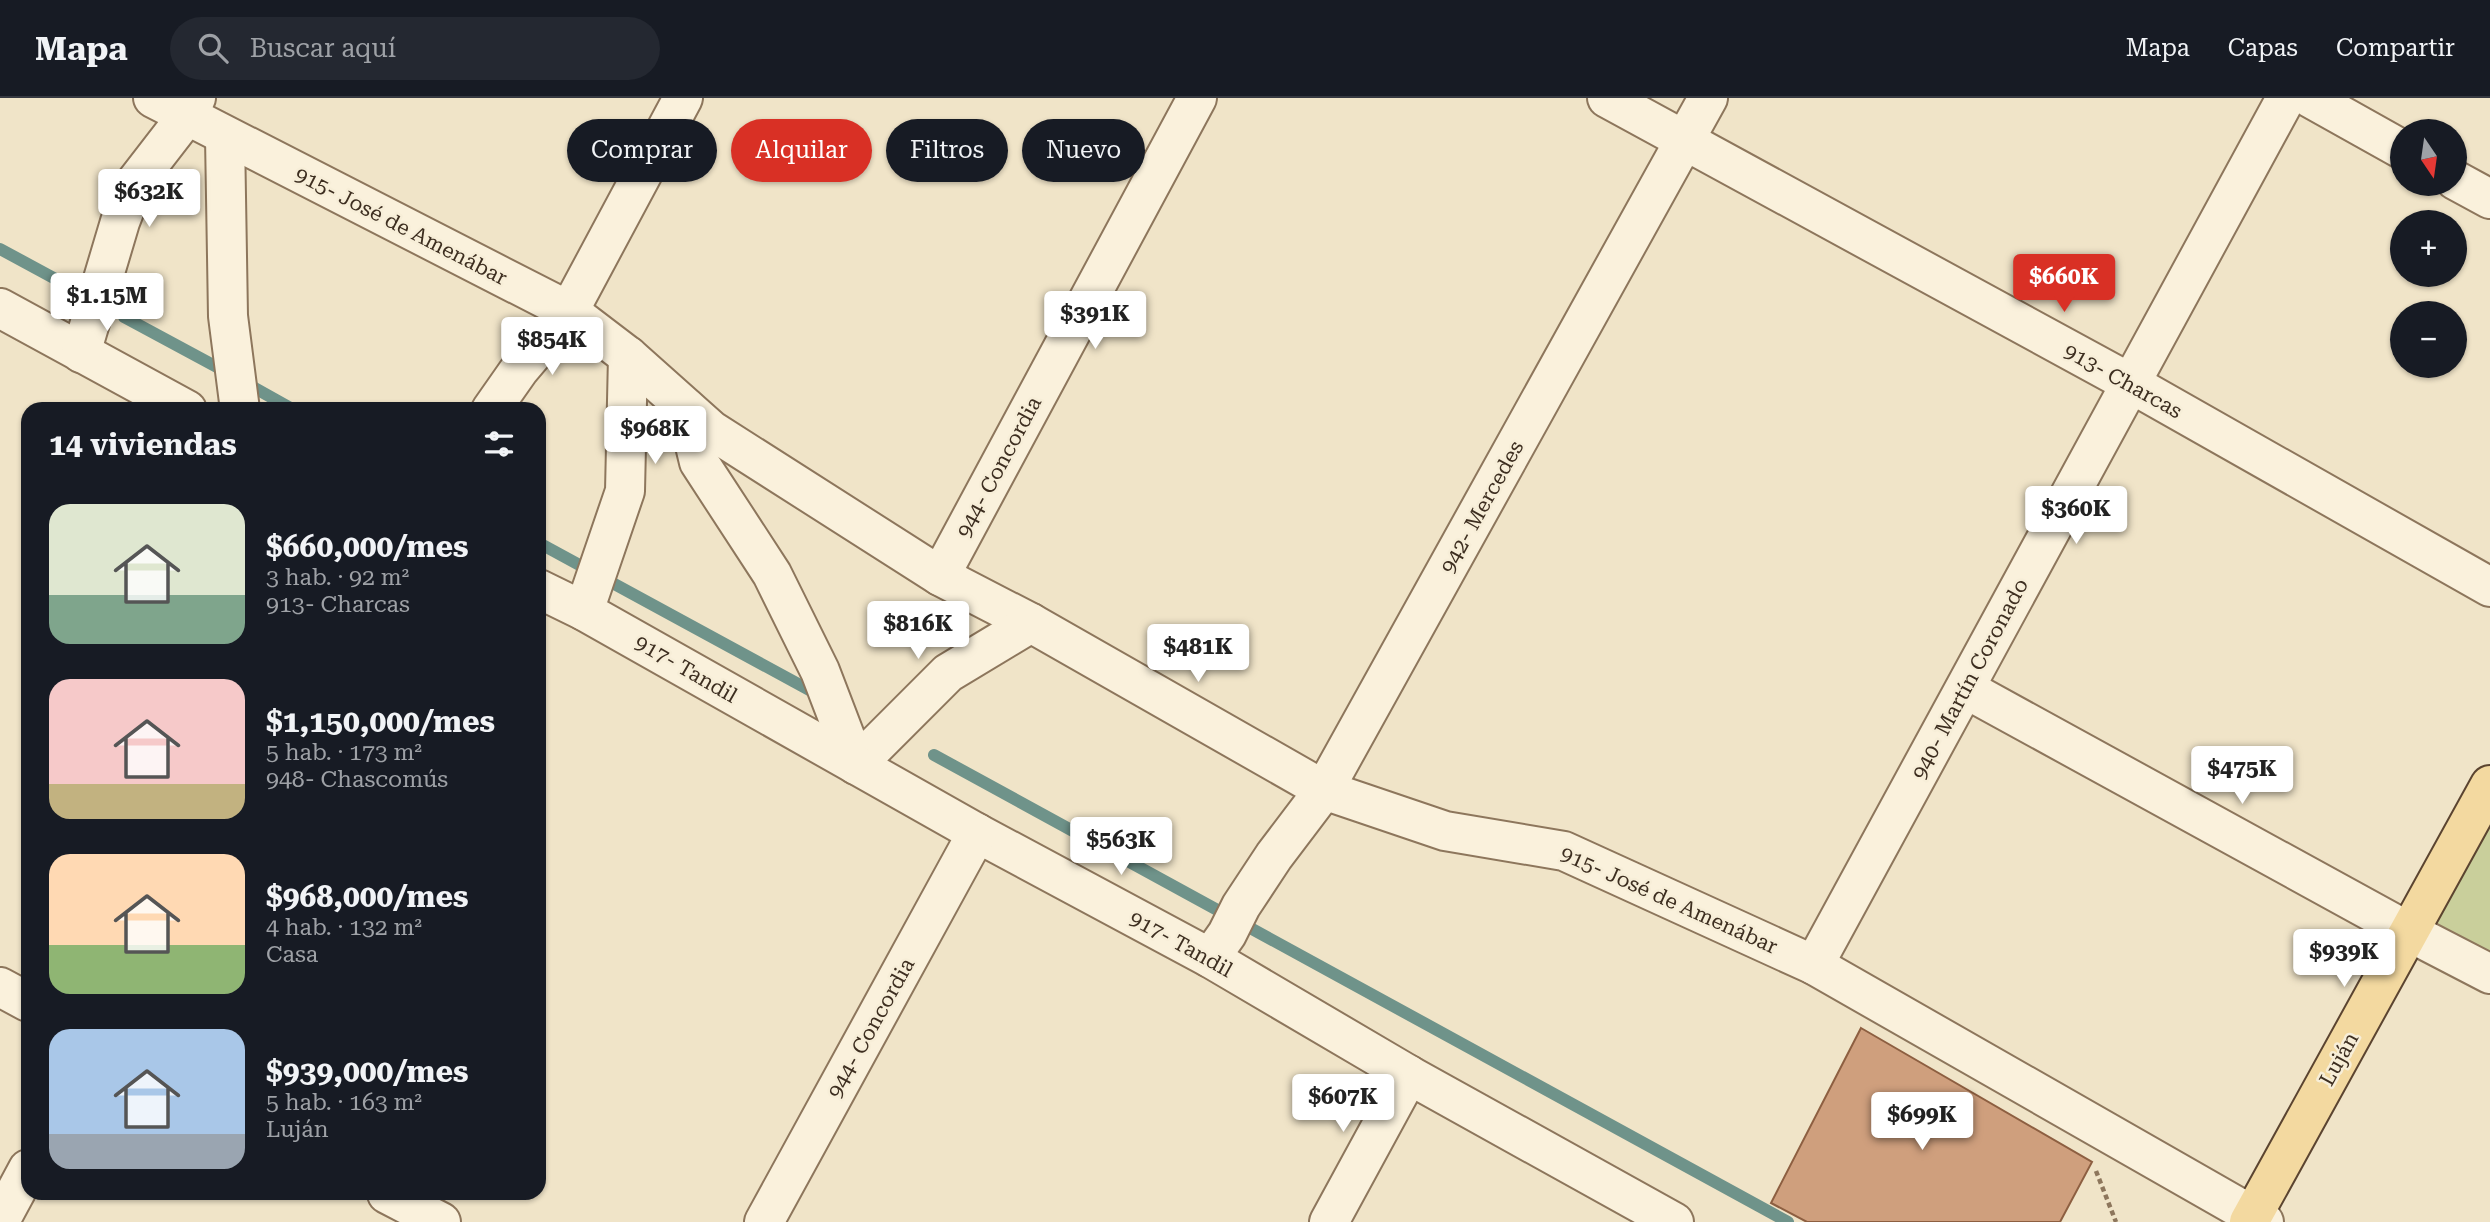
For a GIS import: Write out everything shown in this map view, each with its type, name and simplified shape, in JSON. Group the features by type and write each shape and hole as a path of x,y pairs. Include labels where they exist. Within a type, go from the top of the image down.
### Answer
{"main road":[{"name":"Luján","path":"2255,1220 2490,785"}],"street":[{"name":"915- José de Amenábar","path":"153,98 191,107 225,137 569,311 628,356 711,430 940,576 1031,623 1325,790 1445,831 1564,851 1814,965 2255,1220"},
{"path":"497,402 519,370 569,311 683,98"},
{"name":"944- Concordia","path":"940,576 1197,98"},
{"name":"913- Charcas","path":"1607,98 2130,383 2490,587"},
{"name":"942- Mercedes","path":"1226,933 1274,856 1325,790 1708,98"},
{"name":"940- Martín Coronado","path":"1814,965 2286,98"},
{"path":"2310,98 2390,143"},
{"path":"80,353 120,222 135,183 191,107"},
{"path":"225,137 228,316 239,402"},
{"path":"2468,187 2490,199"},
{"path":"0,308 172,402"},
{"path":"593,585 625,491 628,356"},
{"path":"687,408 699,462 772,574 820,671 856,765 948,673 1031,623"},
{"name":"917- Tandil","path":"546,588 593,585 856,765 977,833 1226,933 1409,1075 1674,1222"},
{"path":"1966,689 2490,974"},
{"name":"944- Concordia","path":"764,1222 977,833"},
{"path":"0,987 21,998"},
{"path":"1329,1222 1409,1075"},
{"path":"0,1221 21,1182"},
{"path":"399,1200 441,1222"}],"green space":[{"path":"2490,785 2490,974 2409,932"}],"building":[{"path":"1861,1028 2092,1162 2060,1222 1807,1222 1771,1203"}],"waterway":[{"path":"0,249 74,289"},
{"path":"124,317 228,373"},
{"path":"244,382 280,402"},
{"path":"546,547 813,692"},
{"path":"934,755 1788,1222"}]}
